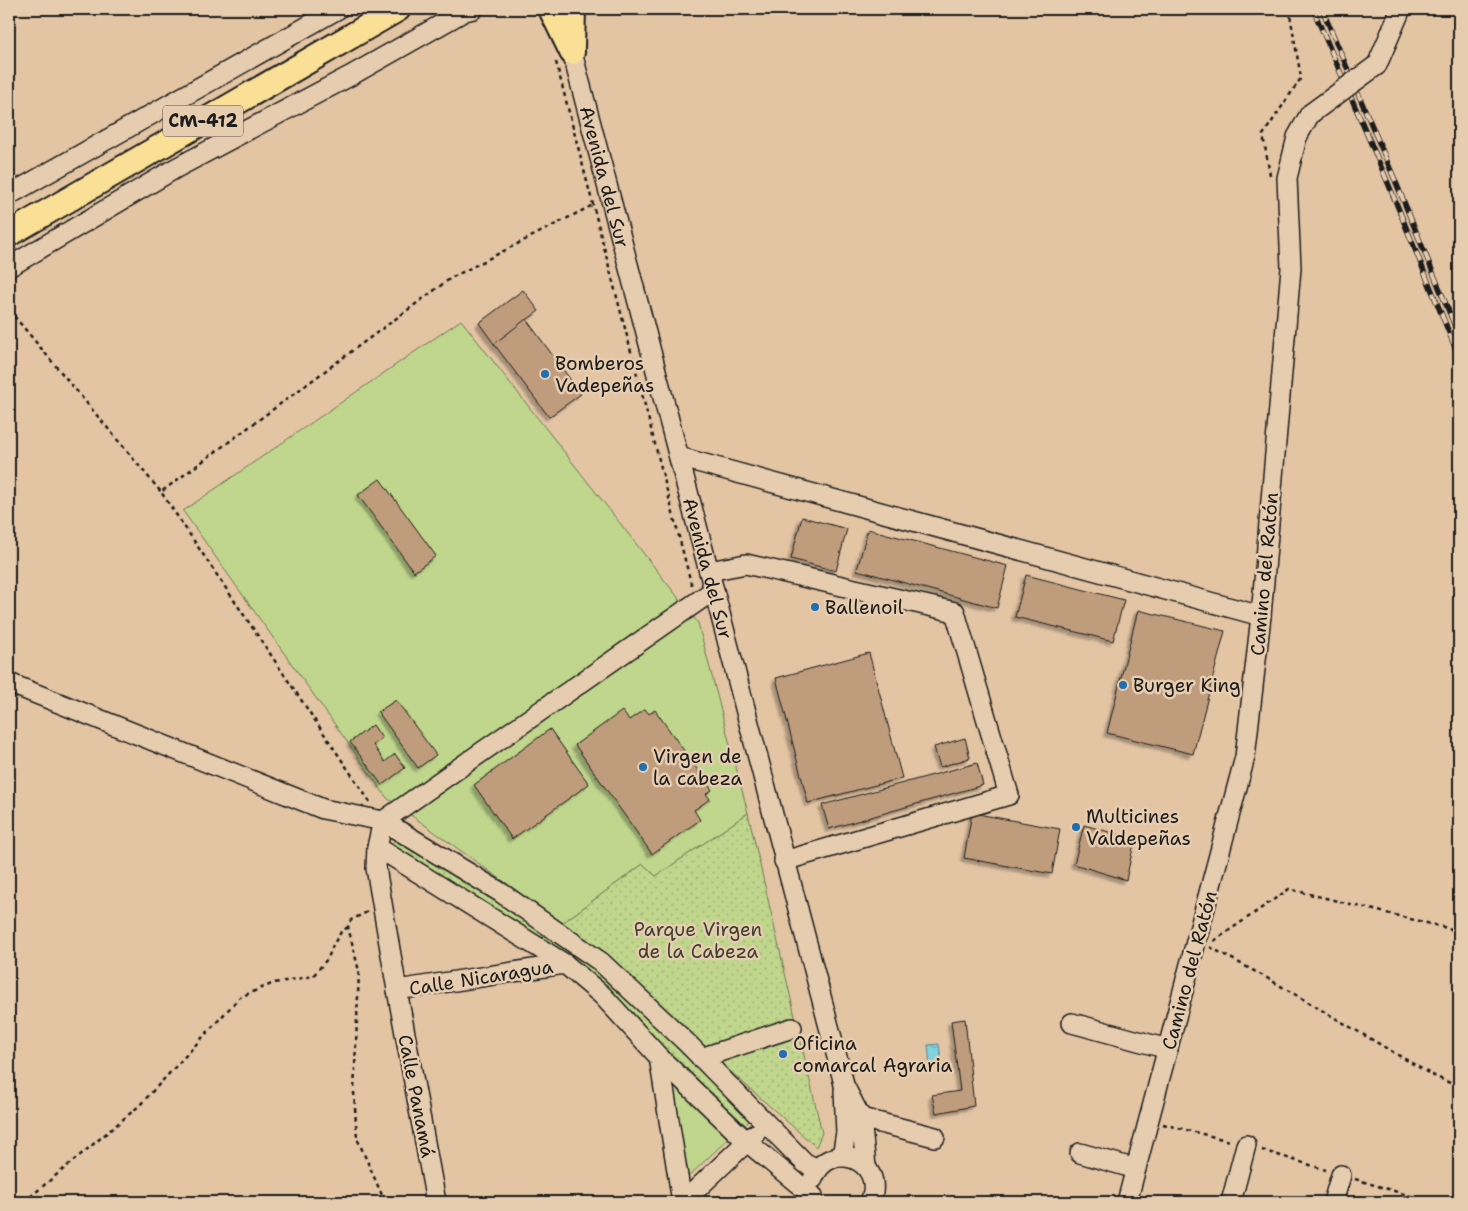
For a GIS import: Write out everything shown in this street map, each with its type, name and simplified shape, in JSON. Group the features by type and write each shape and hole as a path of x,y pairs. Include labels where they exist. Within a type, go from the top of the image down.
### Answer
{"main road":[{"name":"CM-412","path":"9,234 398,9"},
{"name":"Avenida del Sur","path":"551,9 563,54"},
{"name":"Avenida del Sur","path":"563,54 573,9"}],"street":[{"path":"9,195 338,9"},
{"path":"9,268 176,168 350,76 465,11 473,9"},
{"name":"Camino del Ratón","path":"1127,1202 1246,756 1261,616 1291,268 1287,178 1297,137 1310,114 1377,65 1401,9"},
{"name":"Avenida del Sur","path":"563,54 679,457 844,1084 861,1118 866,1167 874,1183 874,1199"},
{"path":"679,457 1261,616"},
{"path":"709,571 746,564 955,612 1010,795 784,861"},
{"path":"383,822 714,590"},
{"path":"9,683 323,809 383,822 500,892 600,962 701,1058 804,1163 818,1169"},
{"name":"Calle Panamá","path":"383,822 376,847 376,868 436,1202"},
{"path":"376,847 565,964 602,995 659,1056 747,1142 815,1199"},
{"name":"Calle Nicaragua","path":"397,990 565,964"},
{"path":"1072,1023 1168,1049"},
{"path":"701,1058 792,1028"},
{"path":"659,1056 683,1202"},
{"name":"Avenida del Sur","path":"842,1157 846,1132 844,1084"},
{"path":"861,1118 935,1137"},
{"path":"683,1202 764,1124"},
{"path":"1231,1202 1246,1145"},
{"path":"1080,1153 1136,1169"},
{"path":"815,1199 812,1187 814,1178 818,1169 832,1158 851,1157 866,1167"},
{"path":"1333,1202 1341,1175"}],"path":[{"path":"563,54 593,205 693,591"},
{"path":"161,492 451,278 593,205"},
{"path":"9,310 161,492 383,822"},
{"path":"1459,931 1289,889 1207,945 1432,1075 1459,1087"},
{"path":"24,1202 139,1106 240,997 274,983 313,976 328,958 333,945 341,932 348,927 351,920 366,912 383,907"},
{"path":"348,927 359,971 354,1092 357,1138 385,1202"},
{"path":"1149,1121 1246,1145 1430,1202"}],"green space":[{"path":"461,320 698,623 748,813 656,876 643,864 562,923 387,798 183,511"},
{"name":"Parque Virgen de la Cabeza","path":"748,813 822,1133 816,1147 562,923 643,864 656,876"},
{"path":"396,837 475,886 585,961 628,998 675,1046 752,1118 745,1125 586,974 520,925 391,847"},
{"path":"670,1075 731,1136 686,1179"}],"water":[{"path":"939,1044 942,1064 930,1066 928,1045"}],"building":[{"path":"523,290 539,311 494,344 479,323"},
{"path":"526,319 581,394 549,417 494,344"},
{"path":"380,479 436,556 414,572 358,495"},
{"path":"802,517 847,529 836,571 791,559"},
{"path":"868,529 1008,566 997,608 857,570"},
{"path":"1026,575 1124,600 1113,641 1015,617"},
{"path":"1138,610 1225,631 1193,754 1107,733"},
{"path":"869,653 902,778 808,803 776,678"},
{"path":"396,700 436,755 418,768 378,712"},
{"name":"Virgen de la cabeza","path":"645,709 649,714 655,710 712,790 706,794 710,799 694,810 700,820 652,854 575,745 622,711 629,720"},
{"path":"373,725 382,738 373,745 385,762 395,754 405,768 382,785 350,742"},
{"path":"550,729 589,784 512,839 474,785"},
{"path":"965,738 970,758 940,767 934,747"},
{"path":"977,763 983,785 829,829 822,805"},
{"path":"972,813 1060,829 1052,874 964,858"},
{"path":"1084,825 1135,839 1126,880 1074,864"},
{"path":"965,1019 974,1106 936,1113 932,1095 960,1091 951,1021"}],"railway":[{"path":"1313,9 1388,183 1459,357"},
{"path":"1322,9 1459,336"}],"place":[{"name":"Bomberos Vadepeñas","path":"545,374"},
{"name":"Ballenoil","path":"815,607"},
{"name":"Burger King","path":"1123,685"},
{"name":"Virgen de la cabeza","path":"643,767"},
{"name":"Multicines Valdepeñas","path":"1076,827"},
{"name":"Oficina comarcal Agraria","path":"783,1054"}]}
